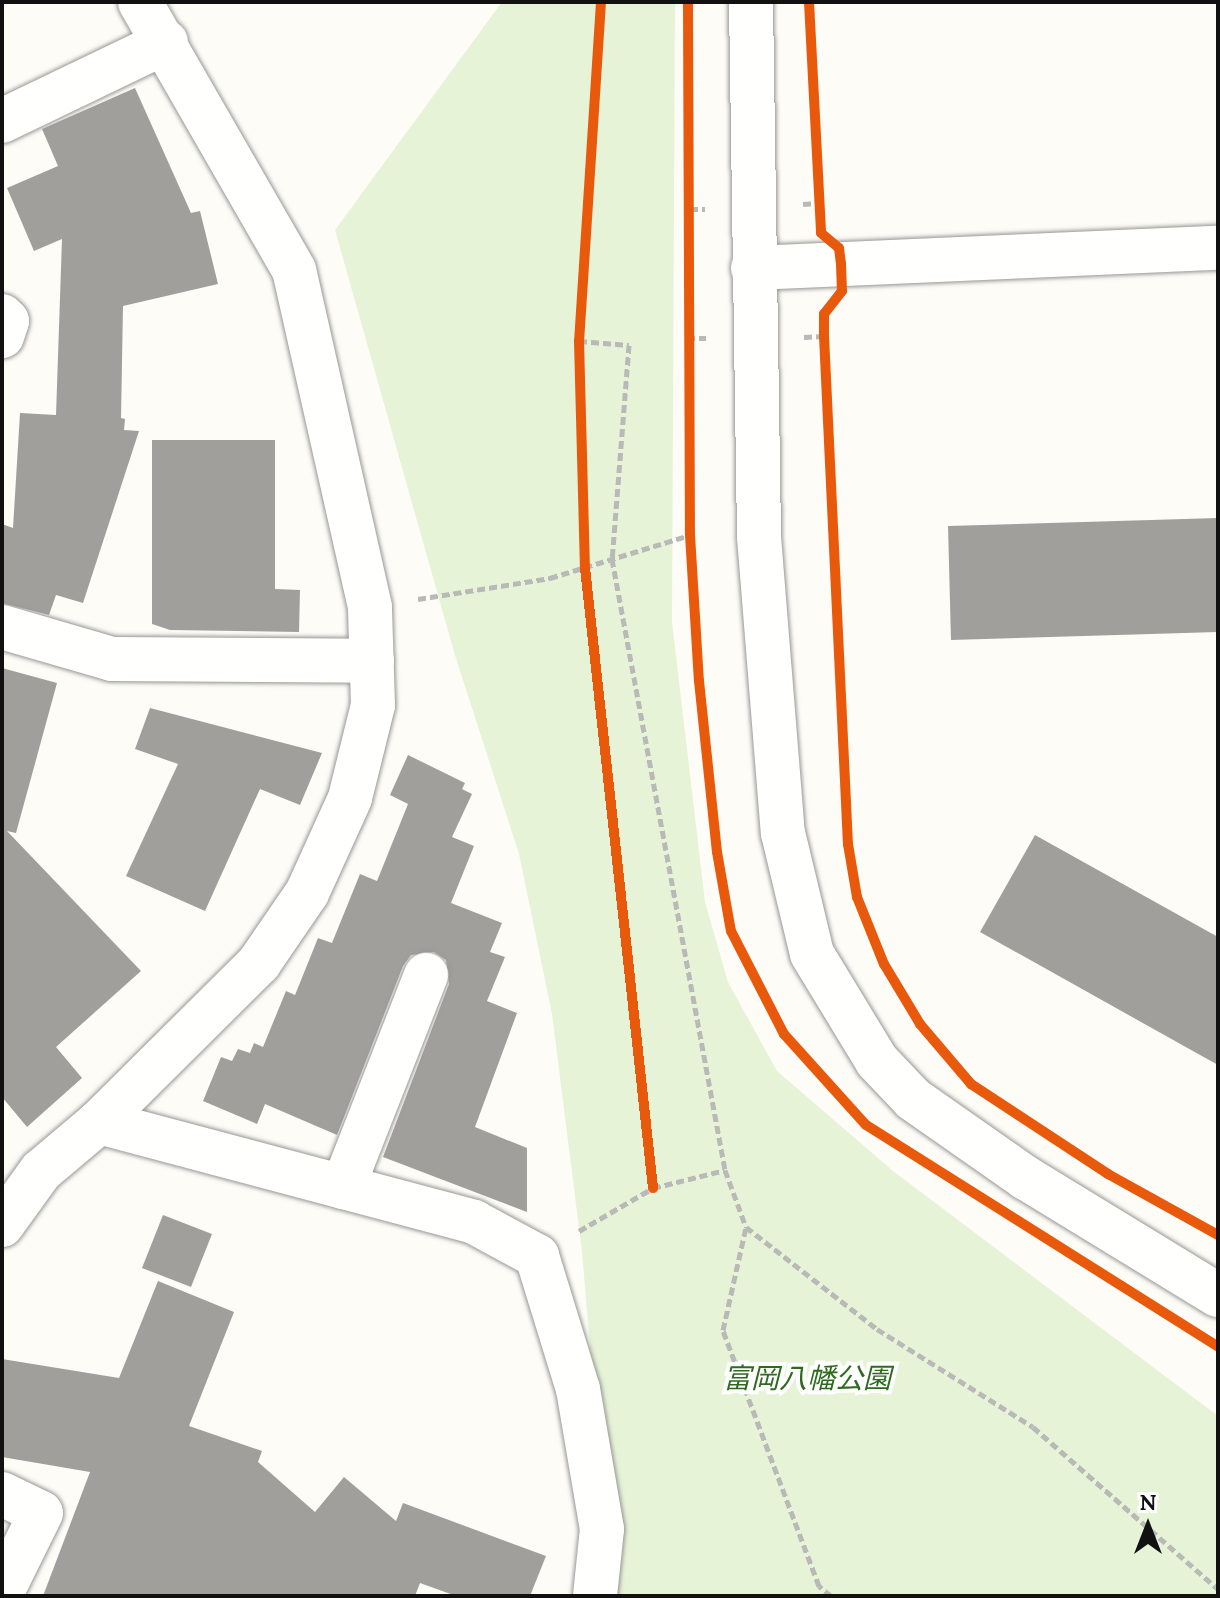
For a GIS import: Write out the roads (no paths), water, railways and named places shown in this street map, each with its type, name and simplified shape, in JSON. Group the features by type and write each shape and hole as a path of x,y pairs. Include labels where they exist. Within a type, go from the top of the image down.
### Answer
{"street":[{"path":"2,1225 22,1166 99,1122 259,963 307,893 350,798 373,705 370,607 294,270 166,42 140,2"},
{"path":"751,2 759,537 783,833 812,954 877,1061 913,1099 1026,1178 1218,1295"},
{"path":"2,121 166,42"},
{"path":"753,268 1218,248"},
{"path":"2,316 7,321 2,336"},
{"path":"2,627 112,659 372,661"},
{"path":"343,1187 426,975"},
{"path":"99,1122 474,1222 537,1256 578,1389 602,1529 595,1596"},
{"path":"2,1494 41,1513 2,1592"}],"park label":[{"name":"富岡八幡公園","path":"807,1378"}]}
